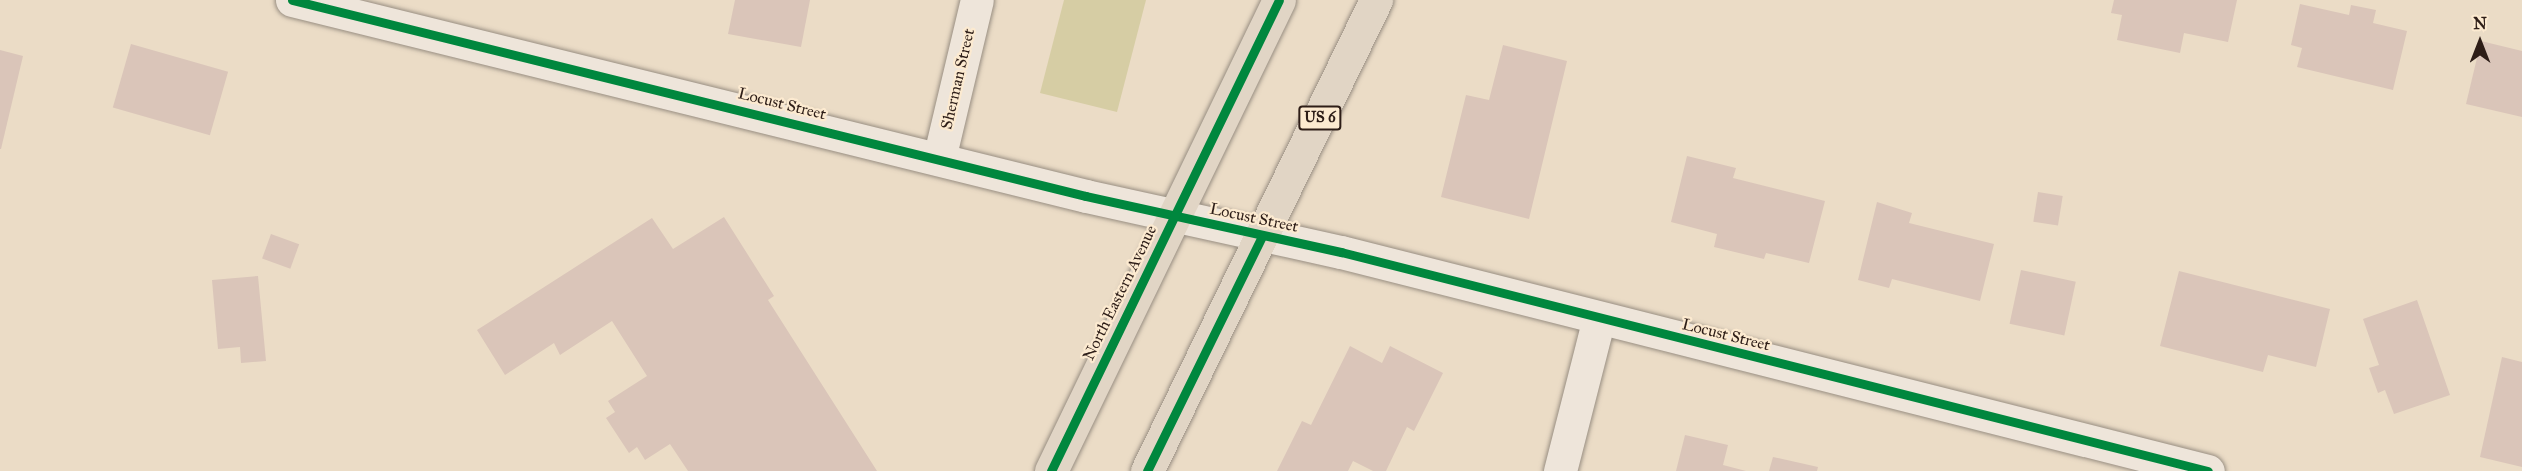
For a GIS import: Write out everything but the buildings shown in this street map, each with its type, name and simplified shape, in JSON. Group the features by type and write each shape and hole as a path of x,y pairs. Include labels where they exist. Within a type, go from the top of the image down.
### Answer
{"main road":[{"name":"North Eastern Avenue","path":"1051,471 1279,0"},
{"name":"US 6","path":"1147,471 1376,0"}],"street":[{"name":"Sherman Street","path":"939,159 977,0"},
{"name":"Locust Street","path":"301,1 1174,216 1341,252 2208,471"},
{"path":"1560,471 1599,318"}],"shaded area":[{"path":"1064,0 1146,0 1117,112 1040,93"}],"cycle path":[{"path":"292,0 1086,196 1341,252 2208,471"},
{"path":"1051,471 1279,0"},
{"path":"1147,471 1262,236"}]}
